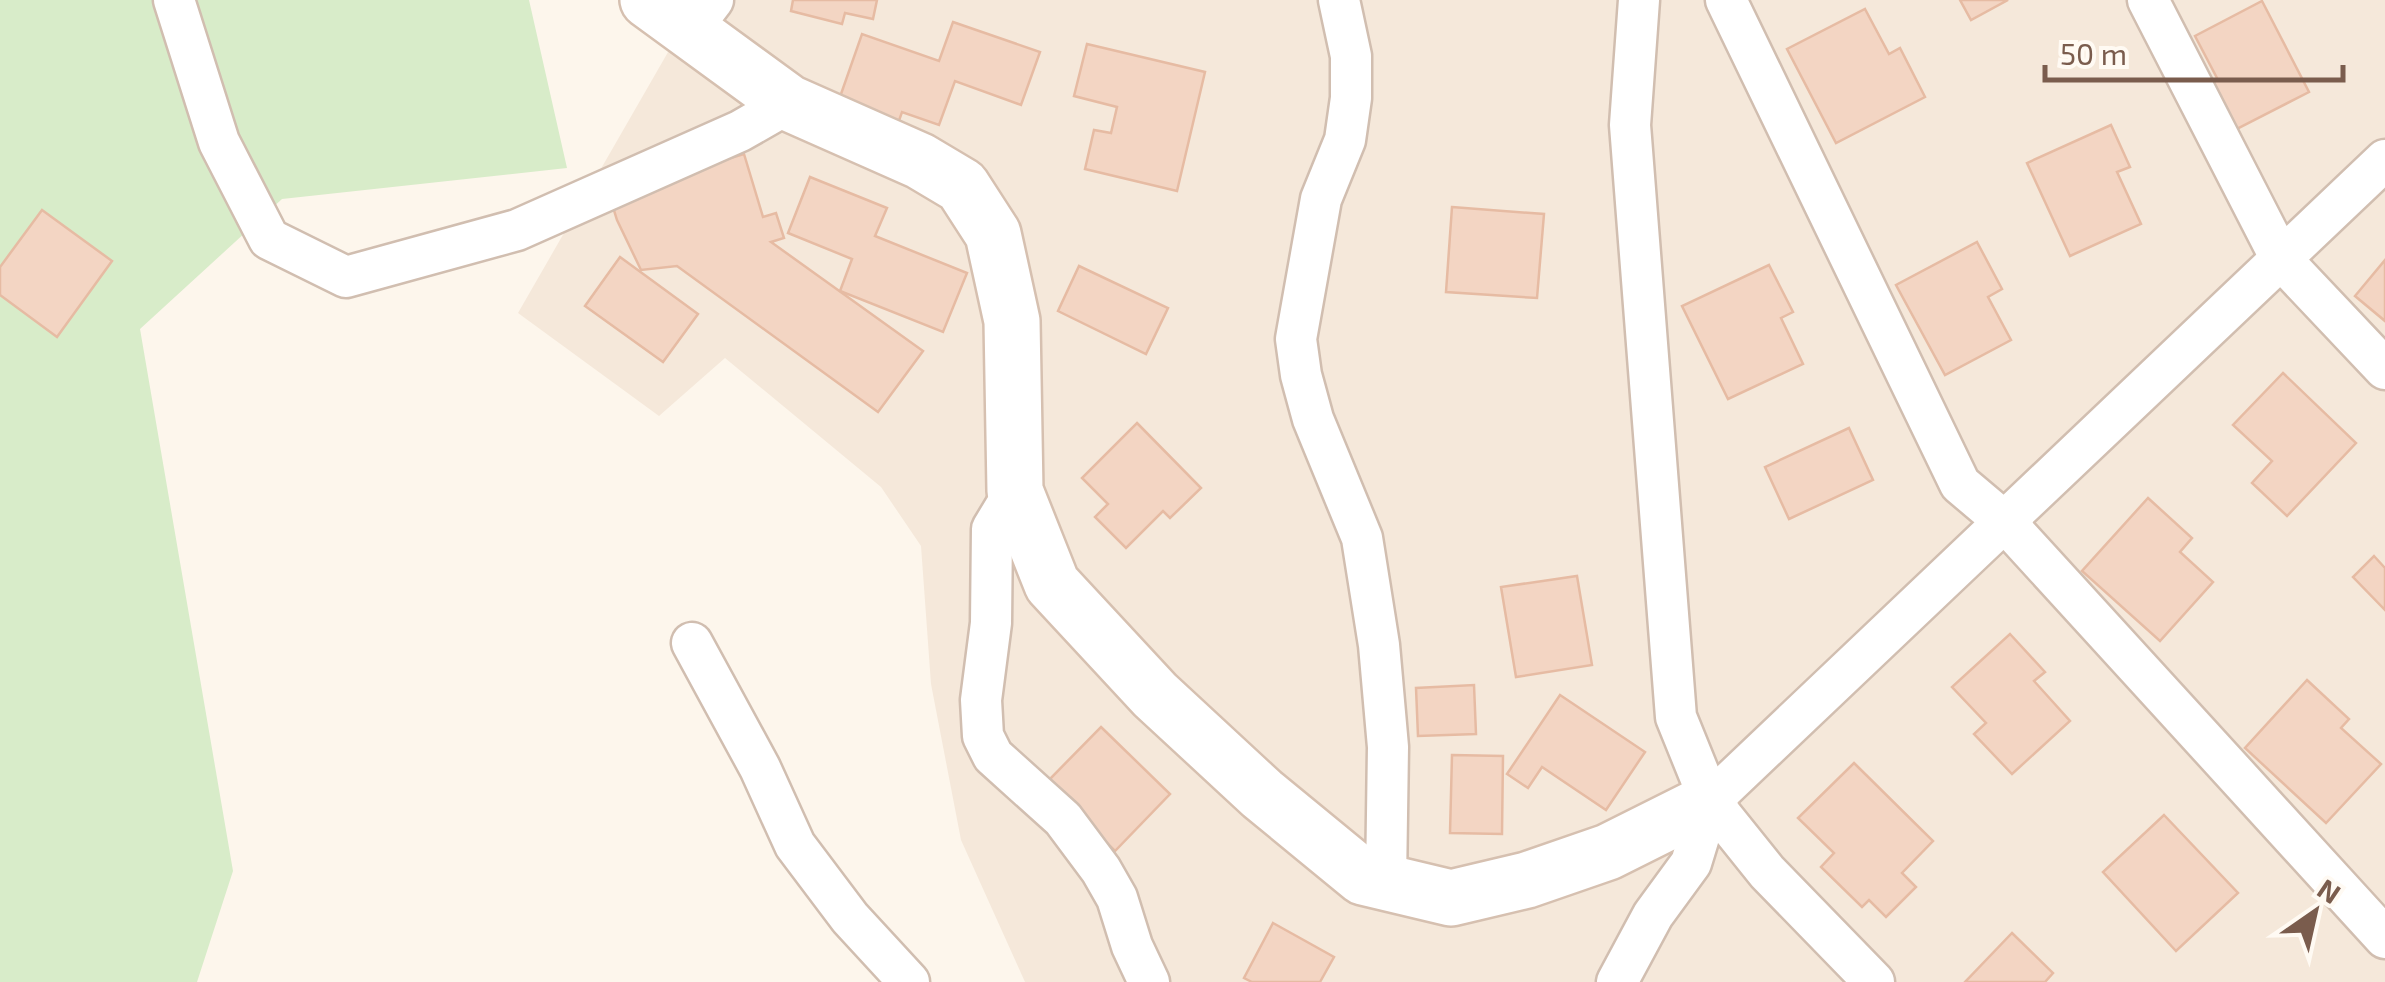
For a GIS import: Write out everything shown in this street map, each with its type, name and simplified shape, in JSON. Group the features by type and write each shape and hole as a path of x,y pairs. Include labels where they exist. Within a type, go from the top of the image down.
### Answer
{"street":[{"path":"174,0 219,142 270,239 346,277 517,230 740,131 789,103"},
{"path":"1339,0 1351,56 1351,98 1345,140 1321,200 1296,339 1313,419 1362,538 1368,574 1388,747 1386,882"},
{"path":"1640,0 1630,124 1676,716 1710,801 1766,872 1874,982"},
{"path":"1726,0 1960,484 2005,522 2385,938"},
{"path":"2148,0 2281,260 2385,368"},
{"path":"684,10 789,103 920,161 962,186 993,234 1012,321 1014,491 1052,584 1155,694 1262,794 1363,877 1451,898 1608,852 1710,801 2385,160"},
{"path":"1014,491 992,529 983,736 993,756 1062,819 1101,870 1148,982"},
{"path":"692,643 760,768 795,845 850,918 909,982"},
{"path":"1617,982 1653,915 1691,864 1710,801"}],"shaded area":[{"path":"698,0 2385,0 2385,982 1025,982 961,840 931,684 921,546 881,487 725,358 659,416 518,313"}],"green space":[{"path":"0,0 529,0 567,168 282,199 140,329 233,871 197,982 0,982"}],"building":[{"path":"793,0 877,0 873,19 845,13 842,24 791,11"},
{"path":"1960,0 2008,0 1971,20"},
{"path":"2262,1 2309,92 2221,137 2197,91 2218,80 2195,36"},
{"path":"1865,9 1889,54 1900,48 1925,97 1836,143 1787,49"},
{"path":"953,22 1040,52 1021,105 955,81 939,125 902,112 894,135 834,114 862,34 939,61"},
{"path":"1087,44 1205,72 1177,191 1085,169 1094,130 1111,133 1117,107 1074,96"},
{"path":"2111,125 2130,167 2117,172 2141,224 2070,256 2027,163"},
{"path":"744,154 763,217 776,213 784,238 771,242 923,351 878,412 677,266 641,270 609,194"},
{"path":"810,177 887,208 875,236 967,273 943,332 840,291 852,259 788,233"},
{"path":"1452,207 1544,214 1537,298 1446,292"},
{"path":"42,210 112,261 57,337 0,295 0,267"},
{"path":"1977,242 2002,289 1988,297 2011,340 1945,375 1896,285"},
{"path":"620,257 698,314 663,362 585,306"},
{"path":"2385,260 2385,321 2355,296"},
{"path":"1769,265 1793,312 1781,318 1803,364 1728,399 1682,306"},
{"path":"1079,266 1168,308 1146,354 1058,311"},
{"path":"2283,373 2356,443 2287,516 2252,483 2272,461 2233,425"},
{"path":"1137,423 1201,488 1170,518 1163,511 1126,548 1095,517 1108,504 1082,478"},
{"path":"1849,428 1873,480 1789,519 1765,467"},
{"path":"2148,498 2192,538 2180,552 2213,582 2160,641 2082,571"},
{"path":"2374,556 2385,568 2385,610 2353,577"},
{"path":"1577,576 1592,665 1516,677 1501,587"},
{"path":"2010,634 2045,672 2034,681 2070,721 2012,774 1974,734 1986,723 1952,687"},
{"path":"2307,680 2349,719 2341,728 2381,764 2326,823 2245,748"},
{"path":"1474,685 1476,734 1418,736 1416,688"},
{"path":"1560,695 1645,752 1606,810 1542,767 1528,788 1507,774"},
{"path":"1101,727 1170,794 1115,851 1046,783"},
{"path":"1452,755 1503,756 1502,834 1450,833"},
{"path":"1854,763 1933,841 1902,873 1916,887 1886,917 1869,900 1862,907 1821,867 1834,853 1798,818"},
{"path":"2164,815 2238,893 2176,951 2103,872"},
{"path":"1273,923 1334,957 1320,982 1252,982 1244,978"},
{"path":"2012,933 2053,973 2045,982 1965,982"}]}
